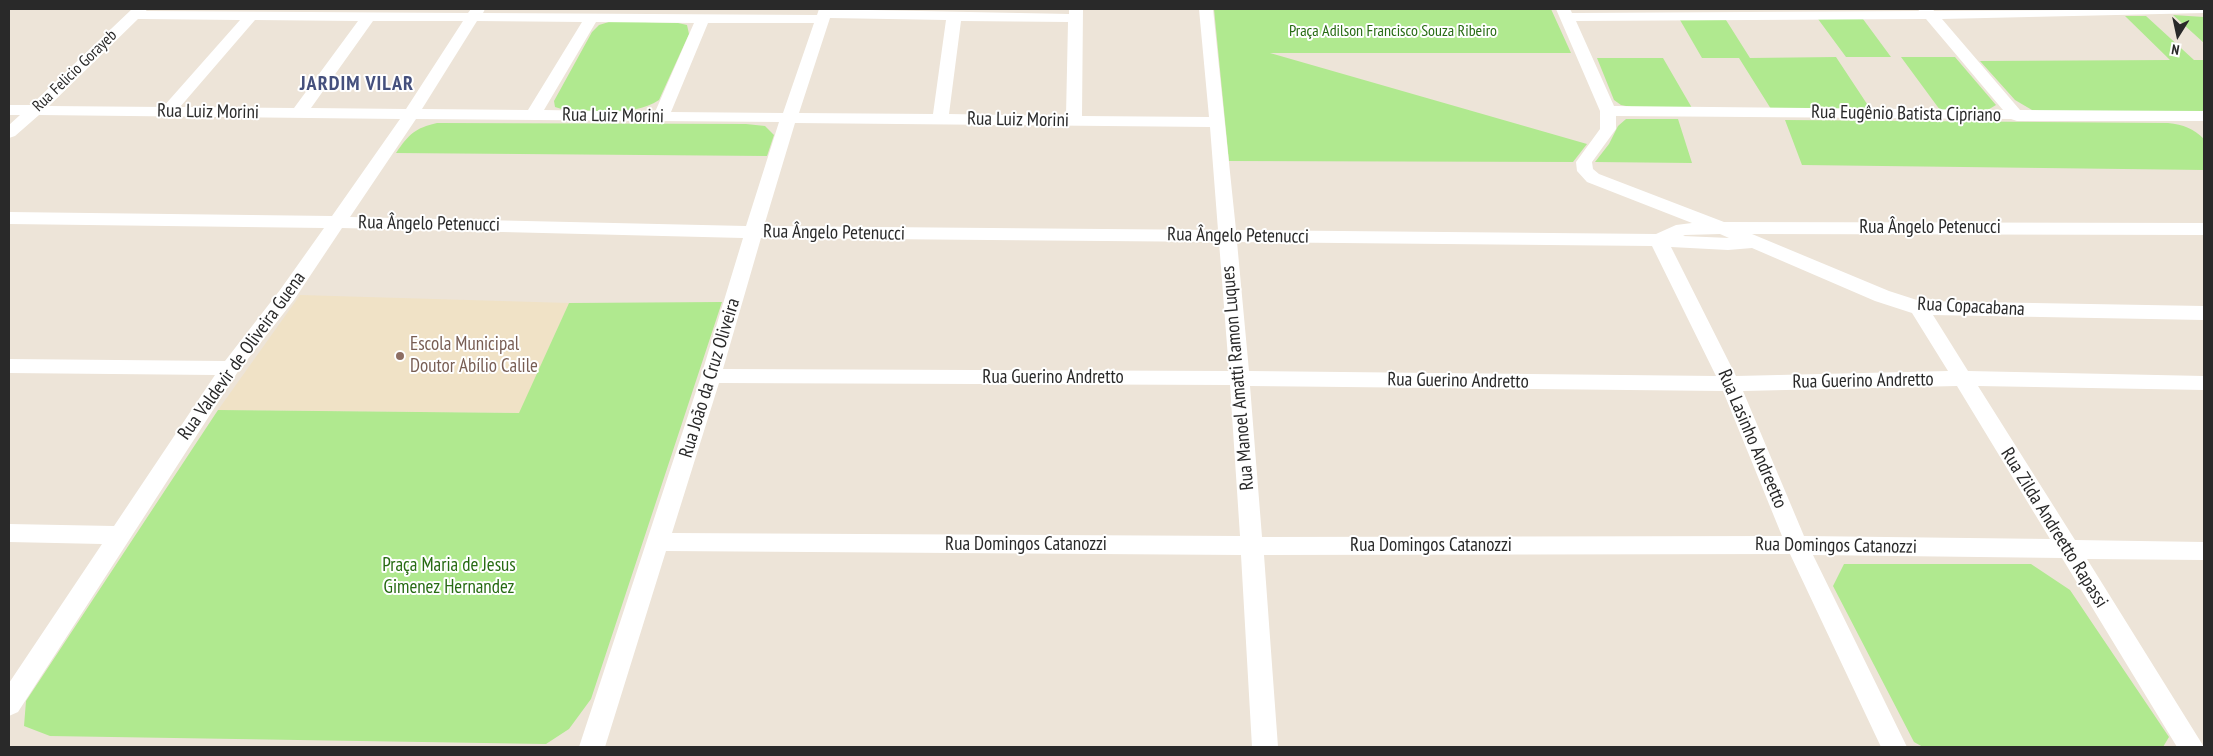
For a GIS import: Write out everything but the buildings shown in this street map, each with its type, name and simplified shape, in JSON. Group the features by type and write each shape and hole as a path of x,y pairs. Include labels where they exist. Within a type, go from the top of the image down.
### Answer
{"street":[{"name":"Rua Manoel Amatti Ramon Luques","path":"1206,9 1218,122 1252,546 1265,747"},
{"path":"1608,111 1565,13 2204,10"},
{"path":"137,12 369,16 476,12 592,17 704,18 825,14 954,16 1075,14 1074,121"},
{"name":"Rua Felicio Gorayeb","path":"9,132 35,110 137,12"},
{"name":"Rua Valdevir de Oliveira Guena","path":"9,704 118,535 230,368 287,295 410,114 476,12"},
{"path":"1928,12 2016,116"},
{"name":"Rua João da Cruz Oliveira","path":"592,747 711,376 789,118 825,14"},
{"path":"168,111 252,15"},
{"path":"299,113 369,16"},
{"path":"940,119 954,16"},
{"path":"533,115 592,17"},
{"path":"661,116 704,18"},
{"name":"Rua Luiz Morini","path":"9,110 1218,122"},
{"name":"Rua Eugênio Batista Cipriano","path":"1608,111 2016,116 2198,116"},
{"name":"Rua Copacabana","path":"1608,111 1608,129 1584,162 1585,171 1592,178 1722,228 1882,296 1919,308 2204,313"},
{"path":"2198,116 2204,128"},
{"name":"Rua Ângelo Petenucci","path":"9,218 337,222 755,232 1658,240 1728,244 1756,242"},
{"name":"Rua Ângelo Petenucci","path":"1658,240 1682,229 1722,228 2204,229"},
{"name":"Rua Lasinho Andreetto","path":"1658,240 1730,384 1797,545 1894,747"},
{"name":"Rua Zilda Andreetto Rapassi","path":"1919,308 2191,747"},
{"path":"9,366 230,368"},
{"name":"Rua Guerino Andretto","path":"711,376 1238,378 1730,384 1962,378 2204,383"},
{"path":"9,533 118,535"},
{"name":"Rua Domingos Catanozzi","path":"659,542 1252,546 1797,545 2204,551"}],"shaded area":[{"name":"Escola Municipal Doutor Abílio Calile","path":"300,295 569,303 520,413 218,410"}],"green space":[{"name":"Praça Adilson Francisco Souza Ribeiro","path":"1214,9 1551,9 1571,53 1270,53 1587,144 1573,162 1229,161"},
{"path":"2173,15 2204,17 2204,43"},
{"path":"2125,16 2146,16 2194,60 2204,60 2204,111 2053,113 2032,110 2015,100 1980,61 2170,60"},
{"path":"1818,19 1863,19 1891,57 1846,57"},
{"path":"1680,20 1726,20 1750,58 1836,57 1871,110 1771,109 1739,58 1702,58"},
{"path":"612,21 678,23 687,25 689,34 659,100 638,109 626,111 565,110 555,107 554,101 592,32 599,25"},
{"path":"1901,57 1955,57 1996,105 1986,111 1940,110"},
{"path":"1597,58 1663,58 1692,108 1631,107 1621,105 1614,100"},
{"path":"1626,119 1678,119 1692,163 1595,162 1609,144 1618,126"},
{"path":"1785,120 2168,123 2188,128 2204,139 2204,170 1802,165"},
{"path":"437,123 746,124 765,126 774,135 767,156 396,153 413,133 423,127"},
{"name":"Praça Maria de Jesus Gimenez Hernandez","path":"722,302 591,699 569,729 546,744 50,736 24,726 26,701 218,410 519,413 569,303"},
{"path":"1844,564 2031,564 2070,590 2169,737 2163,747 1923,747 1914,742 1833,586"}],"place":[{"name":"Escola Municipal Doutor Abílio Calile","path":"400,356"}],"district":[{"name":"JARDIM VILAR","path":"357,84"}]}
